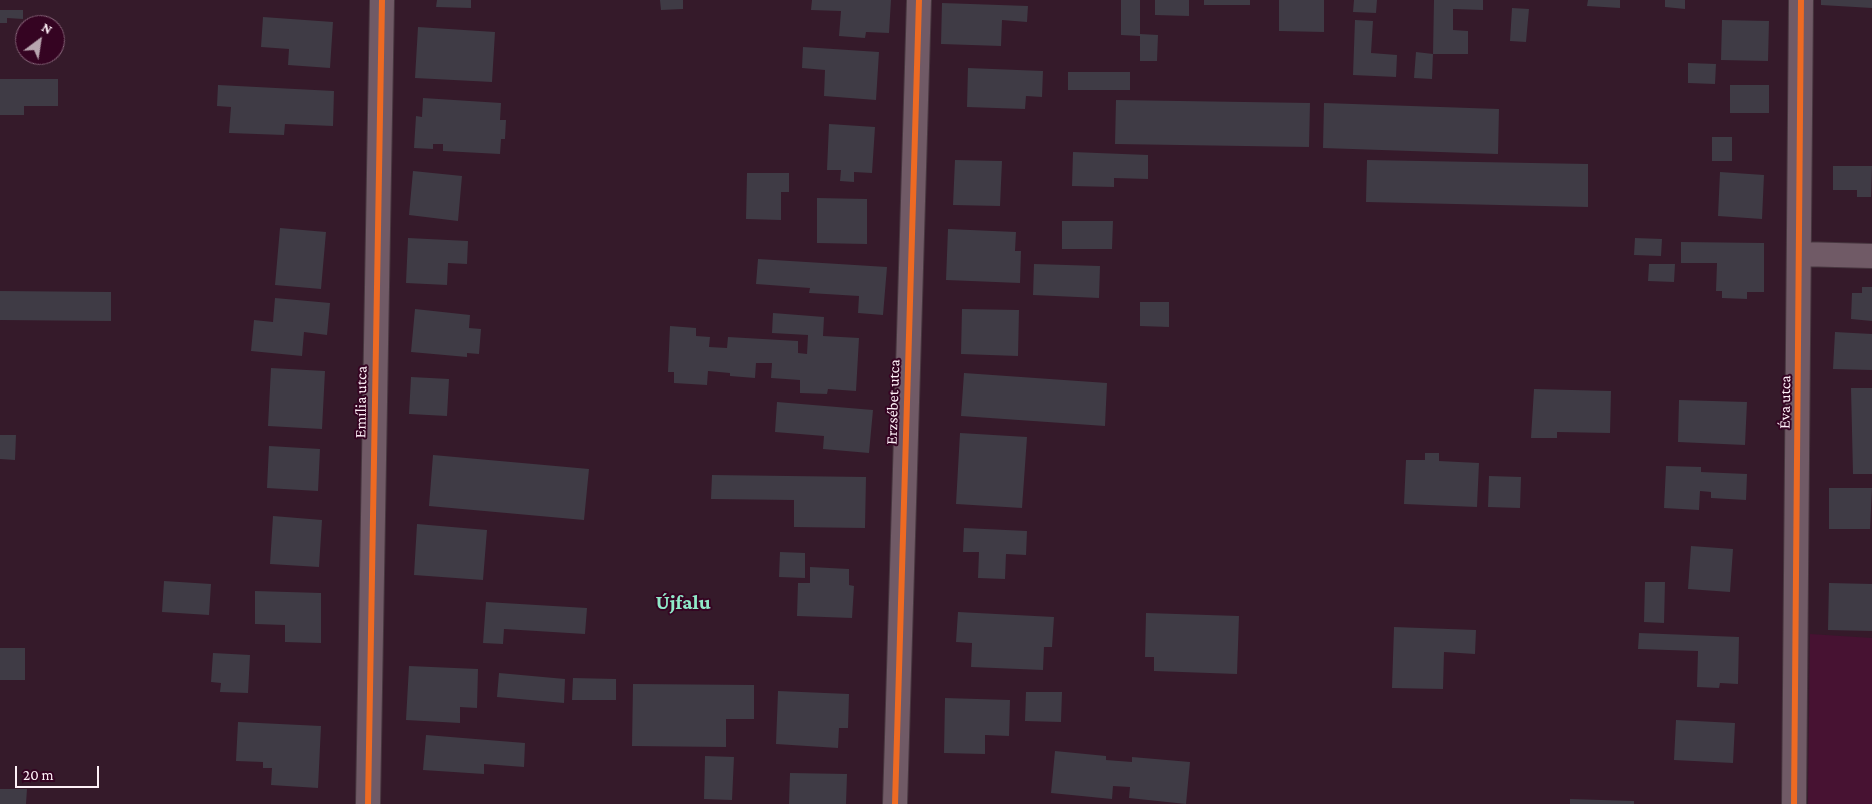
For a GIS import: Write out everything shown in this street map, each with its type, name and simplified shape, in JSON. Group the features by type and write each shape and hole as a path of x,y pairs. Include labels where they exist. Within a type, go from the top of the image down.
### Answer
{"street":[{"name":"Emília utca","path":"368,804 382,0"},
{"name":"Erzsébet utca","path":"895,804 919,0"},
{"name":"Éva utca","path":"1794,804 1801,0"},
{"path":"1800,254 1872,256"}],"shaded area":[{"path":"1810,634 1872,638 1872,804 1808,804"}],"building":[{"path":"437,0 471,0 471,8 436,7"},
{"path":"660,0 683,0 683,9 661,10"},
{"path":"812,0 891,0 889,33 866,32 865,38 839,36 841,11 811,10"},
{"path":"1121,0 1140,0 1140,36 1121,35"},
{"path":"1155,0 1189,0 1189,16 1155,15"},
{"path":"1204,0 1250,0 1250,5 1204,5"},
{"path":"1279,0 1324,0 1324,32 1279,31"},
{"path":"1354,0 1377,0 1376,13 1353,12"},
{"path":"1434,0 1483,0 1483,10 1453,9 1453,30 1468,31 1468,54 1433,54"},
{"path":"1588,0 1620,0 1620,8 1587,6"},
{"path":"1665,0 1685,0 1685,9 1665,7"},
{"path":"1821,0 1872,0 1872,8 1821,5"},
{"path":"942,3 1028,6 1027,22 1002,20 1001,46 941,44"},
{"path":"1512,8 1529,9 1526,42 1510,41"},
{"path":"0,10 23,10 23,15 15,15 15,18 7,18 7,23 0,23"},
{"path":"263,17 333,22 330,68 288,65 289,49 261,47"},
{"path":"1355,20 1373,21 1371,53 1397,55 1396,77 1353,75"},
{"path":"1722,20 1769,21 1768,61 1721,60"},
{"path":"418,27 495,32 492,82 415,78"},
{"path":"1140,34 1158,35 1157,61 1140,61"},
{"path":"803,47 879,52 876,100 824,96 825,70 802,68"},
{"path":"1416,52 1433,54 1432,79 1414,78"},
{"path":"1688,63 1716,64 1715,84 1688,83"},
{"path":"968,68 1043,71 1042,97 1026,96 1025,109 967,107"},
{"path":"1068,72 1130,72 1130,90 1068,90"},
{"path":"0,79 58,79 58,106 24,106 24,115 0,115"},
{"path":"218,85 334,91 333,126 285,124 284,135 229,133 231,107 217,106"},
{"path":"1730,85 1769,85 1769,113 1730,113"},
{"path":"423,98 501,103 500,120 506,120 505,139 501,139 500,154 443,151 443,144 433,144 433,149 414,148 416,116 422,117"},
{"path":"1116,100 1310,103 1309,147 1115,144"},
{"path":"1324,103 1499,109 1498,154 1323,148"},
{"path":"829,124 875,127 872,173 854,172 854,182 840,181 841,170 827,170"},
{"path":"1712,137 1732,137 1732,161 1712,161"},
{"path":"1073,152 1148,155 1148,179 1114,178 1114,187 1072,186"},
{"path":"955,160 1002,161 1000,206 953,205"},
{"path":"1367,160 1588,164 1588,207 1366,202"},
{"path":"1833,166 1872,166 1871,197 1857,197 1857,190 1833,190"},
{"path":"413,171 462,176 458,221 409,215"},
{"path":"1720,172 1764,175 1762,219 1718,216"},
{"path":"747,173 789,173 789,192 781,192 781,220 746,219"},
{"path":"817,198 867,199 867,244 817,243"},
{"path":"1062,221 1113,221 1112,249 1062,249"},
{"path":"280,228 326,232 321,289 275,285"},
{"path":"948,229 1016,232 1015,251 1021,251 1020,283 946,280"},
{"path":"408,238 468,241 467,264 448,263 447,285 406,283"},
{"path":"1635,238 1662,239 1661,256 1634,255"},
{"path":"1681,242 1764,243 1764,292 1747,292 1747,299 1722,298 1722,291 1716,291 1717,263 1681,263"},
{"path":"758,259 887,267 883,315 858,313 859,296 809,293 810,288 756,284"},
{"path":"1034,264 1100,266 1099,298 1033,295"},
{"path":"1649,264 1675,264 1674,282 1648,281"},
{"path":"1862,287 1872,287 1872,321 1851,319 1852,293 1862,293"},
{"path":"0,291 111,292 111,321 0,320"},
{"path":"275,298 330,303 327,335 304,332 302,356 251,351 254,320 273,322"},
{"path":"1140,302 1169,302 1169,327 1140,326"},
{"path":"415,309 470,315 469,328 481,329 479,354 467,353 467,357 411,352"},
{"path":"962,309 1019,310 1018,356 961,354"},
{"path":"773,313 824,317 823,336 859,338 856,391 828,389 827,394 800,393 800,380 771,378 772,363 756,363 755,378 730,376 730,373 708,371 707,385 674,383 674,372 668,372 670,326 696,328 696,336 710,337 709,347 727,348 728,337 798,341 798,353 807,354 808,335 772,333"},
{"path":"1835,332 1872,334 1872,370 1833,369"},
{"path":"271,368 325,371 322,429 268,426"},
{"path":"964,373 1107,383 1105,426 961,416"},
{"path":"411,377 449,379 447,416 409,414"},
{"path":"1851,388 1872,388 1872,474 1853,474"},
{"path":"1534,389 1611,391 1610,433 1557,432 1557,438 1531,438"},
{"path":"1679,400 1747,402 1745,445 1678,442"},
{"path":"777,402 873,410 869,453 823,449 824,436 775,432"},
{"path":"960,433 1027,437 1022,508 956,504"},
{"path":"0,435 16,435 15,460 0,459"},
{"path":"269,446 320,449 318,491 267,488"},
{"path":"1425,453 1439,453 1439,461 1479,463 1477,507 1404,504 1406,460 1425,460"},
{"path":"433,455 589,469 584,520 429,506"},
{"path":"1666,466 1701,467 1701,472 1747,474 1746,500 1711,498 1711,492 1700,491 1699,510 1664,508"},
{"path":"712,475 866,477 865,528 794,527 794,500 711,499"},
{"path":"1489,476 1521,477 1520,508 1488,507"},
{"path":"1829,488 1872,488 1870,529 1829,529"},
{"path":"273,516 322,520 319,567 270,564"},
{"path":"417,524 487,530 483,580 414,575"},
{"path":"964,528 1027,531 1026,555 1006,554 1005,579 978,578 979,552 963,552"},
{"path":"1691,546 1733,549 1730,592 1688,589"},
{"path":"780,552 805,553 805,578 779,577"},
{"path":"810,567 849,569 849,585 854,586 852,618 797,616 798,583 810,583"},
{"path":"164,581 211,584 209,615 162,612"},
{"path":"1645,582 1665,582 1664,623 1644,622"},
{"path":"1829,583 1872,584 1872,631 1828,630"},
{"path":"255,591 321,593 321,643 285,642 285,625 255,624"},
{"path":"486,602 587,608 585,634 504,629 503,644 483,643"},
{"path":"958,612 1054,617 1052,647 1044,647 1043,670 971,667 972,643 956,642"},
{"path":"1146,613 1239,616 1237,674 1154,671 1154,657 1145,657"},
{"path":"1394,627 1476,630 1475,654 1444,652 1443,689 1392,688"},
{"path":"1639,633 1739,637 1738,684 1720,683 1719,688 1697,687 1698,651 1638,649"},
{"path":"0,648 25,648 25,680 0,680"},
{"path":"213,653 250,655 248,693 220,692 221,683 211,682"},
{"path":"409,666 478,669 477,708 460,707 460,723 406,720"},
{"path":"499,673 565,679 564,703 497,697"},
{"path":"573,678 616,679 616,700 572,700"},
{"path":"633,684 754,685 754,719 726,719 726,747 632,746"},
{"path":"778,691 849,694 848,728 839,728 838,748 776,744"},
{"path":"1026,692 1062,692 1061,722 1025,721"},
{"path":"945,698 1010,700 1009,736 985,735 985,754 944,753"},
{"path":"1676,720 1735,723 1733,763 1674,760"},
{"path":"238,722 321,726 318,788 271,785 272,768 263,768 263,762 236,761"},
{"path":"426,735 525,743 524,767 484,764 484,774 423,770"},
{"path":"1055,751 1106,756 1106,760 1132,762 1132,757 1190,762 1186,804 1129,798 1130,787 1113,786 1112,799 1051,793"},
{"path":"705,756 734,757 732,800 704,799"},
{"path":"790,773 847,774 846,804 789,804"},
{"path":"0,789 27,789 26,804 0,804"},
{"path":"1570,799 1634,801 1634,804 1570,804"}],"cycle path":[{"path":"368,804 382,0"},
{"path":"895,804 919,0"},
{"path":"1794,804 1801,0"}],"district":[{"name":"Újfalu","path":"683,603"}]}
